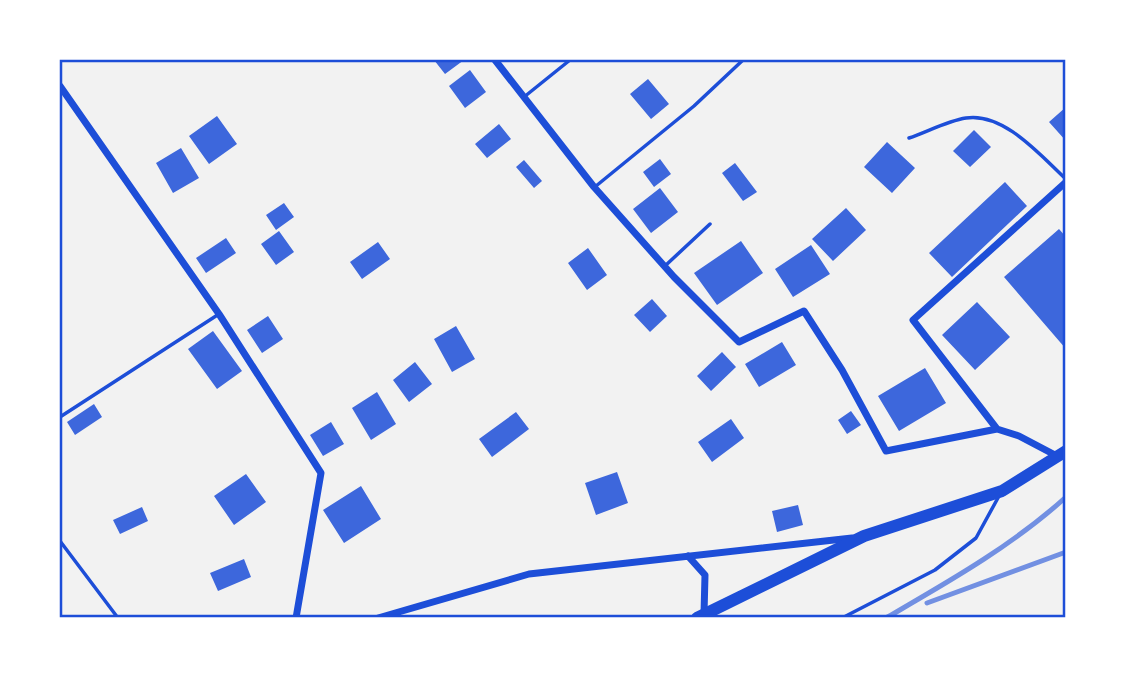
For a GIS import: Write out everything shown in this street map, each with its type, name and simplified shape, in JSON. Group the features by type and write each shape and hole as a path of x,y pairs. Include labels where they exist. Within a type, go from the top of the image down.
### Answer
{"main road":[{"path":"701,616 864,536 1002,491 1062,454"}],"street":[{"path":"495,60 594,187 664,267 739,342 804,311 842,370 886,451 997,429 1062,454"},
{"path":"60,86 219,314 321,473 296,618"},
{"path":"997,429 913,320 1066,181"},
{"path":"378,618 529,574 864,536"},
{"path":"688,556 705,575 701,616"}],"lane":[{"path":"524,97 570,60"},
{"path":"594,187 694,106 743,60"},
{"path":"909,138 968,118 1002,125 1022,138 1066,181"},
{"path":"664,267 710,224"},
{"path":"60,417 219,314"},
{"path":"842,618 935,570 976,538 1002,491"},
{"path":"60,541 118,618"}],"building":[{"path":"434,60 464,60 445,74"},
{"path":"470,70 486,92 465,108 449,86"},
{"path":"648,79 669,104 651,119 630,94"},
{"path":"1066,107 1066,141 1049,122"},
{"path":"217,116 237,144 209,164 189,136"},
{"path":"499,124 511,139 487,158 475,144"},
{"path":"974,130 991,147 970,167 953,151"},
{"path":"887,142 915,168 892,193 864,167"},
{"path":"181,148 199,178 173,193 156,163"},
{"path":"660,159 671,174 654,187 643,172"},
{"path":"524,160 542,181 534,188 516,167"},
{"path":"735,163 757,192 743,201 722,173"},
{"path":"1005,182 1027,206 952,277 929,253"},
{"path":"660,188 678,212 651,233 633,209"},
{"path":"284,203 294,217 276,230 266,215"},
{"path":"846,208 866,230 833,261 812,239"},
{"path":"1059,229 1066,237 1066,349 1004,277"},
{"path":"279,231 294,252 276,265 261,244"},
{"path":"226,238 236,253 206,273 196,258"},
{"path":"741,241 763,273 717,305 694,273"},
{"path":"378,242 390,259 362,279 350,262"},
{"path":"811,245 830,274 793,297 775,269"},
{"path":"588,248 607,275 587,290 568,263"},
{"path":"652,299 667,316 650,332 634,315"},
{"path":"977,302 1010,337 975,370 942,335"},
{"path":"268,316 283,339 262,353 247,330"},
{"path":"456,326 475,359 452,372 434,339"},
{"path":"213,331 242,371 217,389 188,349"},
{"path":"782,342 796,365 759,387 745,364"},
{"path":"722,352 736,367 711,391 697,376"},
{"path":"415,362 432,384 409,402 393,380"},
{"path":"925,368 946,403 899,431 878,396"},
{"path":"377,392 396,424 371,440 352,408"},
{"path":"94,404 102,417 75,435 67,422"},
{"path":"851,411 861,425 847,434 838,420"},
{"path":"516,412 529,429 492,457 479,439"},
{"path":"731,419 744,438 712,462 698,442"},
{"path":"331,422 344,444 323,456 310,435"},
{"path":"617,472 628,503 596,515 585,483"},
{"path":"246,474 266,502 234,525 214,496"},
{"path":"361,486 381,519 344,543 323,510"},
{"path":"798,505 803,525 777,532 772,511"},
{"path":"142,507 148,521 120,534 113,520"},
{"path":"244,559 251,577 218,591 210,573"}],"railway":[{"path":"886,618 1002,547 1066,497"},
{"path":"927,603 1066,552"}]}
